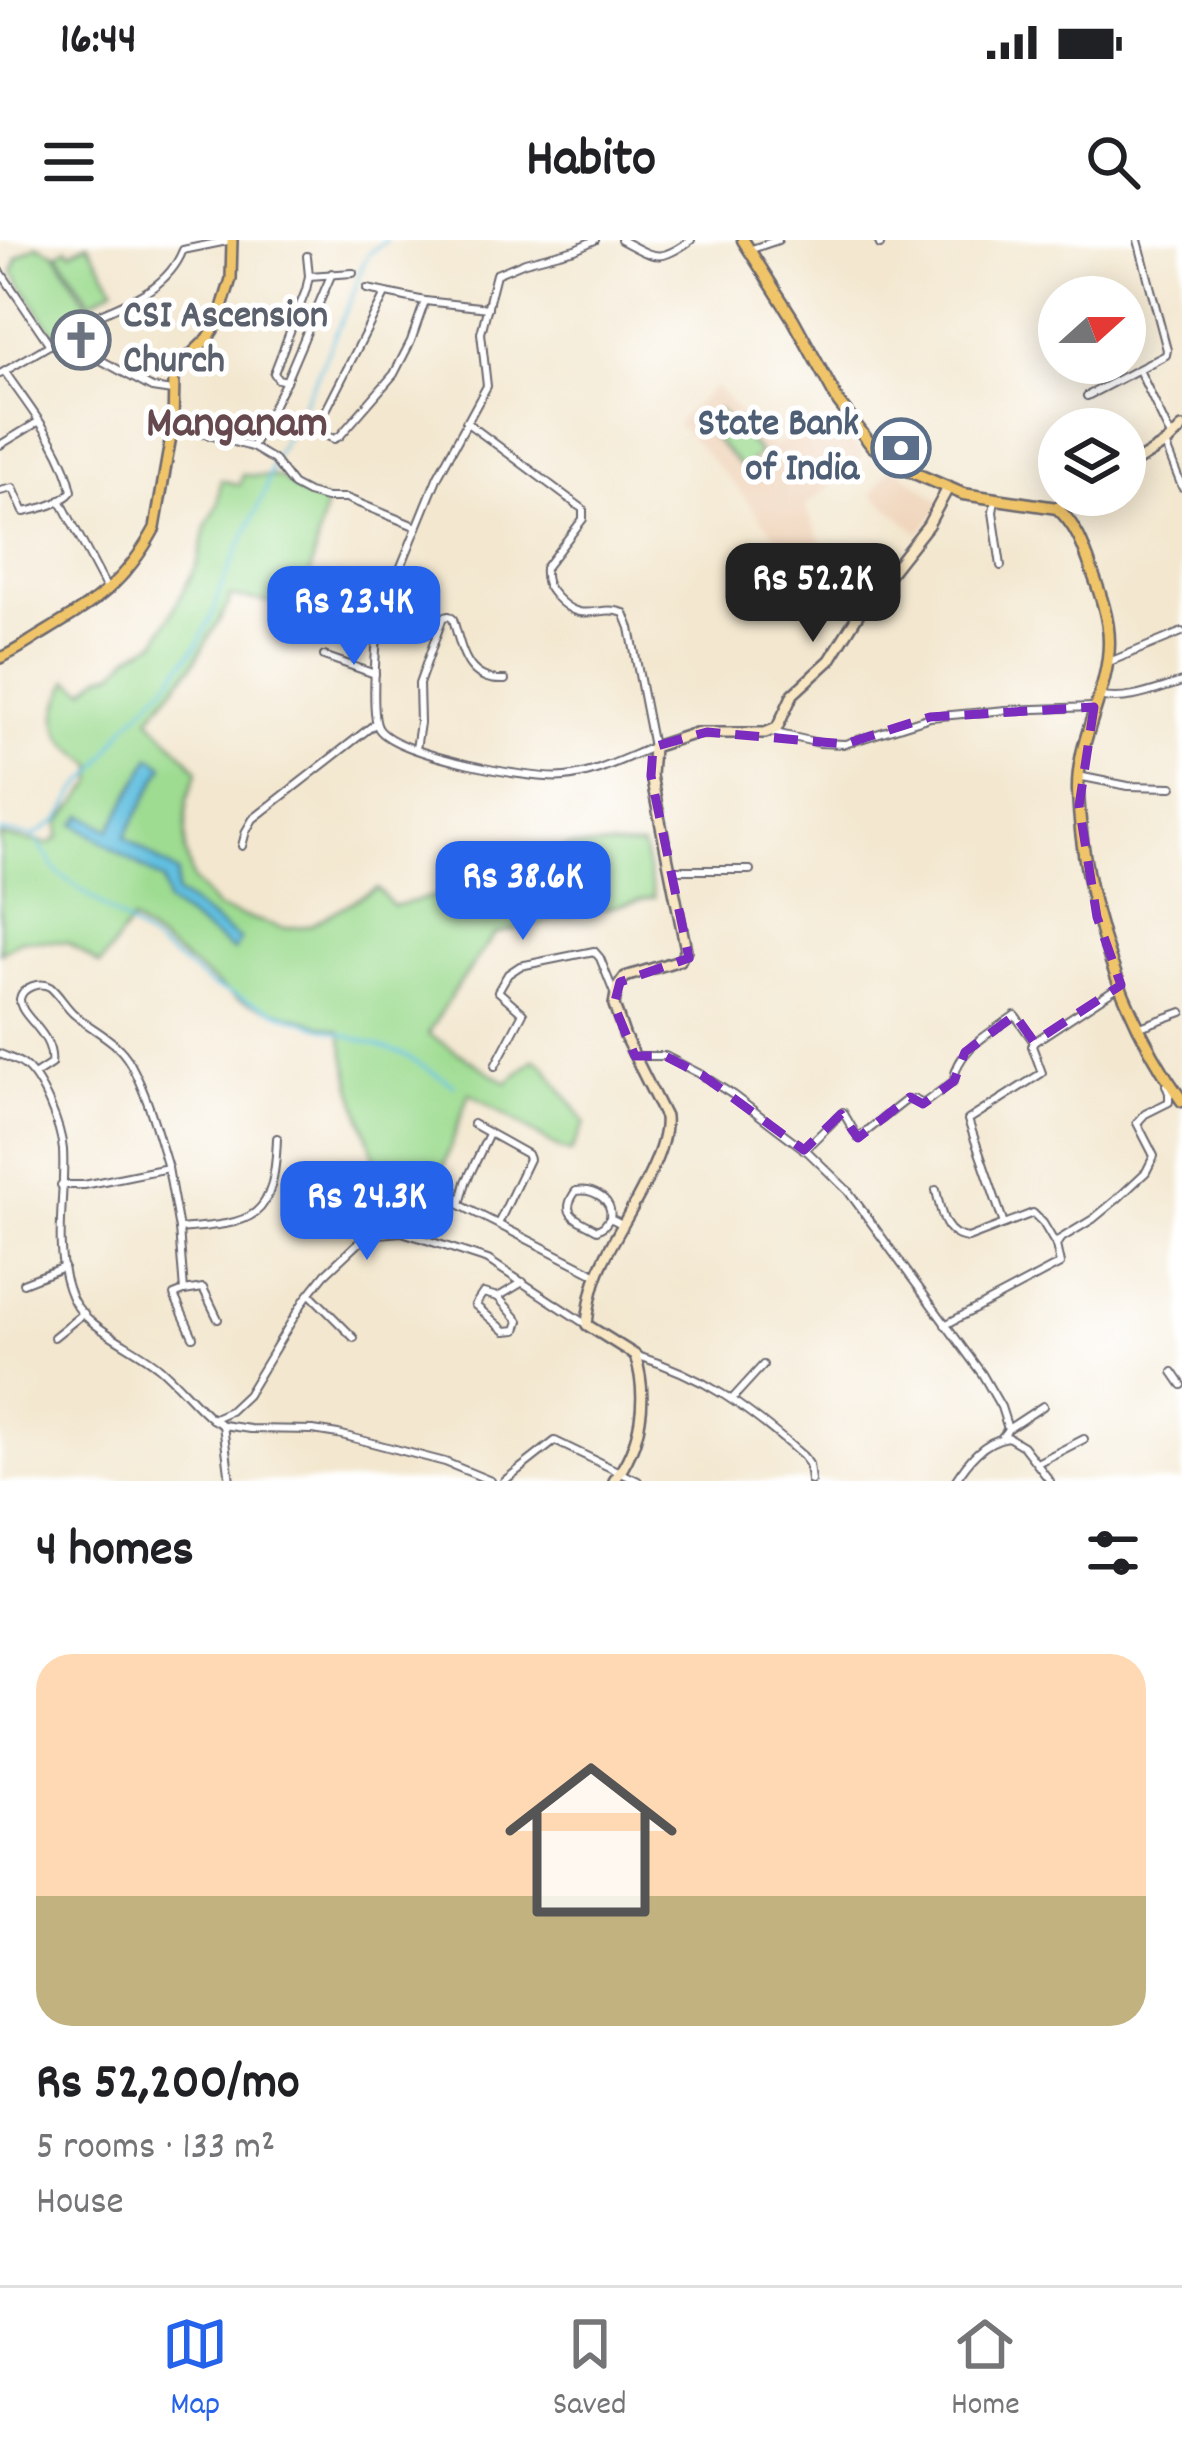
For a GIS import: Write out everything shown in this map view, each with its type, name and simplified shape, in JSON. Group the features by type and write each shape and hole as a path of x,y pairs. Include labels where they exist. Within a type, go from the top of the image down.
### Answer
{"highway":[{"path":"746,245 858,431 872,446 948,488 994,501 1038,504"},
{"path":"1064,516 1082,542 1109,636 1078,776 1093,898 1137,1028 1182,1101"}],"main road":[{"path":"0,658 108,592 155,528 178,367 217,324 231,279 232,240"},
{"path":"1146,456 1176,438"},
{"path":"617,1477 633,1450 641,1379 635,1355 586,1325 597,1275 662,1150 666,1128 614,1005 625,977 680,960 687,943 650,776 653,748 697,734 771,732 782,722 798,688 830,659 861,610 928,524 948,488"}],"street":[{"path":"0,491 13,488 24,512 71,494 69,478 38,422 3,373 76,325 160,285 172,271 182,245 232,240"},
{"path":"466,422 583,509 583,520 544,568 544,578 568,608 591,614 615,609 624,614 653,748 579,775 554,778 496,771 416,748 385,735 376,723 380,618 438,476 466,422 487,386 481,340 493,281 502,270 596,240"},
{"path":"621,240 659,257 691,240"},
{"path":"746,245 778,240"},
{"path":"1138,240 1167,350 1163,358 1146,366"},
{"path":"286,381 274,374 301,306 309,276 308,256"},
{"path":"0,271 50,345"},
{"path":"309,276 353,272"},
{"path":"252,447 332,274"},
{"path":"367,289 488,308"},
{"path":"385,294 319,424 320,433 328,438 340,436 394,374 424,301"},
{"path":"65,336 152,388 174,391"},
{"path":"1146,383 1176,438 1182,487"},
{"path":"1087,396 1111,384"},
{"path":"0,445 38,422"},
{"path":"173,425 252,447 274,460 299,489 326,498 346,498 417,527"},
{"path":"60,500 108,592"},
{"path":"994,501 1001,566"},
{"path":"416,748 419,684 443,617 453,619 468,662 478,675 505,680"},
{"path":"1106,663 1182,632"},
{"path":"324,656 375,674"},
{"path":"771,732 845,744 930,717 1127,698 1182,682"},
{"path":"242,846 253,819 376,723"},
{"path":"1078,776 1128,786 1172,787"},
{"path":"670,870 750,870"},
{"path":"495,1066 524,1013 498,992 508,974 520,966 594,951 616,996"},
{"path":"34,1076 51,1064 53,1056 20,998 23,992 44,985 72,1013 114,1042 146,1096 168,1168 184,1291"},
{"path":"1004,1224 968,1120 1042,1072 1034,1042 1121,985"},
{"path":"1137,1028 1182,1012"},
{"path":"804,1150 843,1112 858,1138 905,1101 923,1104 954,1081 957,1062 965,1052 1015,1015 1034,1042"},
{"path":"0,1054 34,1076 62,1142 64,1268 74,1301 84,1313 153,1362 224,1425 326,1432 445,1462 491,1481"},
{"path":"635,1057 665,1056 702,1075 804,1150 848,1191 992,1388 1008,1429"},
{"path":"1056,1245 1151,1166 1154,1156 1137,1124 1168,1102 1158,1065"},
{"path":"473,1124 530,1159 498,1224"},
{"path":"488,1134 460,1204 597,1275"},
{"path":"179,1229 242,1222 262,1209 271,1189 278,1138"},
{"path":"61,1185 84,1185 168,1168"},
{"path":"936,1190 941,1214 957,1238 1033,1213 1056,1245 1060,1264 945,1324"},
{"path":"576,1191 589,1191 609,1202 610,1218 598,1229 571,1215 568,1201 576,1191"},
{"path":"610,1218 622,1224"},
{"path":"212,1419 247,1395 325,1274 357,1244 378,1234 397,1232 488,1260 586,1325"},
{"path":"22,1283 64,1268"},
{"path":"498,1297 519,1321 516,1330 505,1331 475,1305 483,1293 498,1297 523,1282"},
{"path":"193,1336 174,1295 203,1288 218,1318"},
{"path":"310,1294 354,1338"},
{"path":"54,1336 84,1313"},
{"path":"635,1355 702,1380 732,1399 806,1459 811,1481"},
{"path":"732,1399 763,1365"},
{"path":"1173,1372 1182,1384"},
{"path":"1002,1438 1043,1406"},
{"path":"224,1425 230,1481"},
{"path":"955,1481 979,1450 1002,1438 1013,1438 1050,1481"},
{"path":"1037,1463 1084,1439"},
{"path":"504,1481 555,1441 617,1477 638,1481"}],"highlighted area":[{"path":"1094,707 1079,806 1097,917 1121,985 1034,1042 1015,1015 965,1052 954,1081 923,1104 910,1097 858,1138 841,1114 804,1150 702,1075 665,1056 635,1056 614,1005 620,982 689,958 651,776 653,747 707,732 845,744 930,717"}],"shaded area":[{"path":"715,387 772,447 831,419 863,453 805,507 823,544 791,556 734,484 676,424"},
{"path":"892,466 943,504 919,533 872,494"}],"green space":[{"path":"88,243 114,287 91,302 58,253"},
{"path":"38,245 55,253 92,311 54,334 13,272 17,258"},
{"path":"718,410 760,453 743,469 702,426"},
{"path":"242,475 279,477 301,493 326,502 306,593 289,605 229,596 192,666 149,718 198,770 187,800 185,850 193,880 218,909 283,928 309,926 377,888 393,906 458,891 463,852 538,861 569,846 643,847 654,897 495,934 428,1034 507,1083 535,1059 544,1065 585,1123 571,1152 469,1093 442,1171 377,1165 340,1031 237,999 132,921 100,965 67,942 21,940 0,953 0,836 50,844 59,837 59,823 94,782 94,765 58,729 58,708 69,680 85,690 157,641 198,563 221,480 240,485"}],"water":[{"path":"151,757 164,766 125,837 177,873 176,893 240,940 234,951 167,903 163,881 75,824 83,815 110,830"}],"waterway":[{"path":"276,456 315,380 363,264 386,240"},
{"path":"0,832 33,836 60,819 126,726 197,645 265,492 272,465"},
{"path":"35,838 57,872 212,986 401,1053 454,1085"}],"place":[{"name":"CSI Ascension Church","path":"81,340"},
{"name":"State Bank of India","path":"901,448"}],"district":[{"name":"Manganam","path":"237,426"}]}
